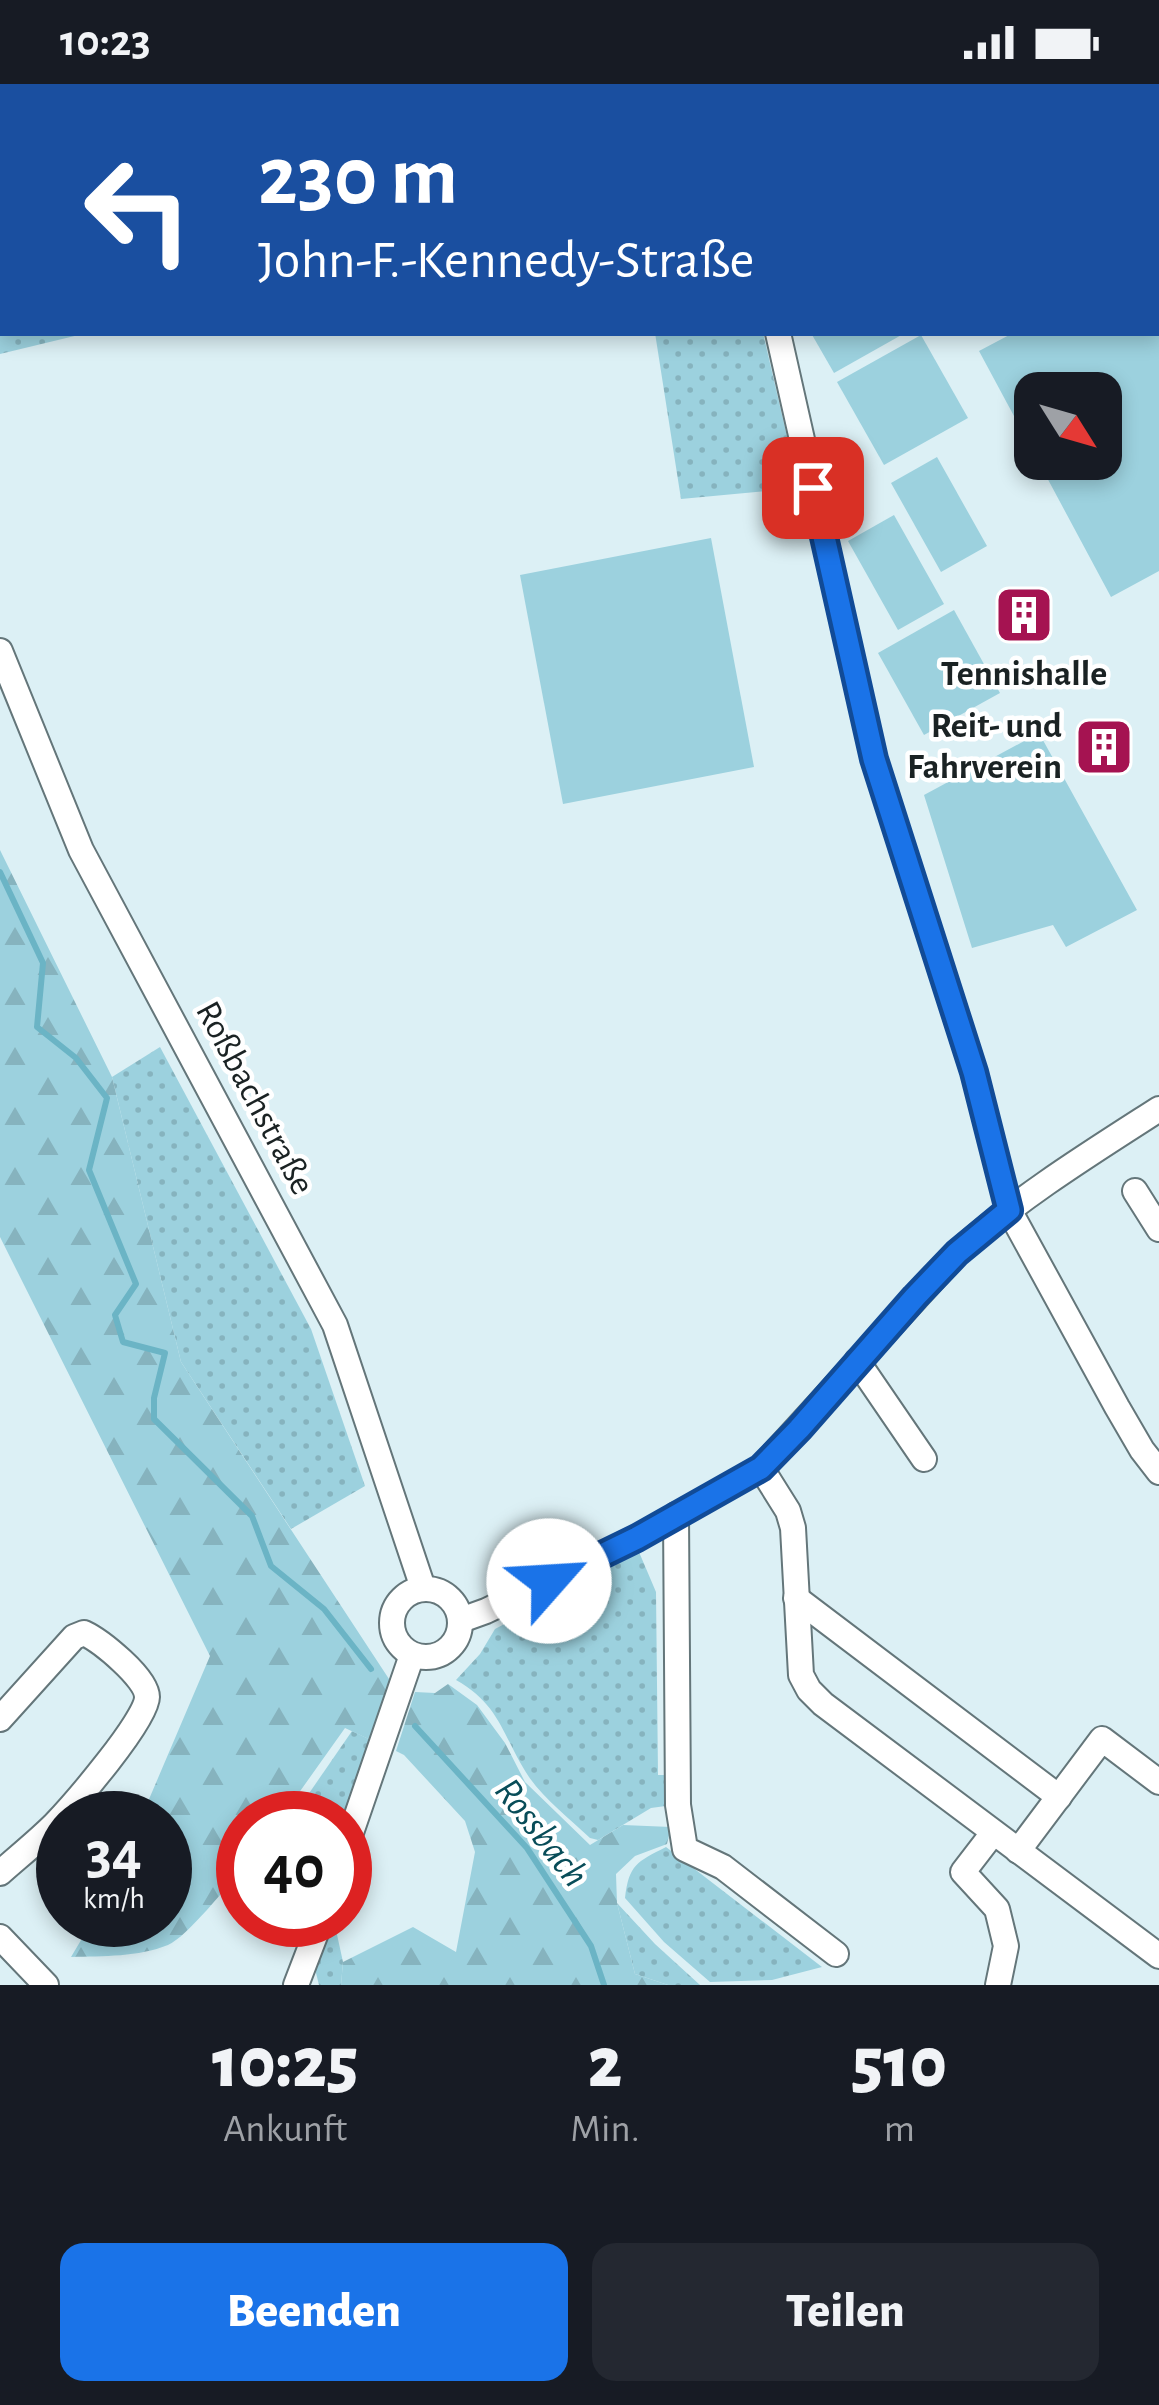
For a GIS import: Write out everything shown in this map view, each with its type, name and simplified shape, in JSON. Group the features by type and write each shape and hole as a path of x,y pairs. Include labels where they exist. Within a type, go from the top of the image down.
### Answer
{"street":[{"path":"779,336 874,759 974,1072 1009,1210 1133,1436 1159,1472"},
{"name":"Roßbachstraße","path":"0,651 82,850 335,1325 422,1588"},
{"path":"460,1620 637,1538 761,1468 957,1253 1046,1183 1159,1109"},
{"path":"1135,1191 1159,1229"},
{"path":"857,1361 924,1460"},
{"path":"761,1468 793,1528 801,1675 809,1690 1159,1956"},
{"path":"676,1515 682,1842 693,1855 723,1867 836,1954"},
{"path":"422,1588 444,1593 460,1620 460,1632 446,1651 423,1658 395,1639 392,1617 402,1598 422,1588"},
{"path":"796,1598 1059,1797"},
{"path":"0,1719 74,1637 84,1633 99,1640 147,1692 146,1704 108,1761 55,1823 0,1874"},
{"path":"366,1791 412,1654"},
{"path":"1018,1851 1102,1739 1159,1781"},
{"path":"993,1832 963,1872 997,1909 1006,1946 998,1985"},
{"path":"0,1937 46,1985"},
{"path":"296,1985 311,1947"}],"green space":[{"path":"0,336 75,336 0,354"},
{"path":"655,336 764,336 799,488 681,499"},
{"path":"813,336 900,336 834,373"},
{"path":"922,336 968,418 884,465 837,382"},
{"path":"1007,336 1159,336 1159,571 1111,597 1048,480 1122,480 1122,372 1014,372 1014,416 979,351"},
{"path":"937,457 987,546 941,572 891,483"},
{"path":"894,515 944,604 898,630 848,541"},
{"path":"711,538 754,767 563,804 520,575"},
{"path":"954,610 1000,693 924,735 878,653"},
{"path":"1039,733 1137,910 1066,947 1053,925 972,948 924,795"},
{"path":"0,850 112,1077 181,1362 389,1679 397,1683 375,1742 345,1728 300,1791 216,1791 216,1899 192,1926 192,1791 152,1791 210,1656 0,1237"},
{"path":"160,1047 311,1329 365,1486 291,1529 181,1362 112,1077"},
{"path":"639,1552 656,1592 658,1775 670,1775 673,1805 651,1808 598,1840 590,1838 542,1793 492,1711 456,1680 495,1629"},
{"path":"448,1684 477,1705 505,1743 525,1782 590,1845 623,1825 671,1827 667,1844 635,1856 616,1874 617,1903 635,1974 668,1985 341,1985 343,1962 413,1927 456,1952 475,1852 465,1821 396,1751 415,1692 435,1693"},
{"path":"352,1731 375,1742 355,1791 311,1791"},
{"path":"666,1847 822,1967 772,1980 710,1982 664,1942 625,1898 636,1865"},
{"path":"617,1903 700,1985 668,1985 635,1974"},
{"path":"77,1947 162,1947 133,1954 71,1957"},
{"path":"324,1947 340,1947 341,1985 319,1985 315,1969"}],"waterway":[{"name":"Rossbach","path":"0,872 43,963 37,1027 76,1058 107,1098 89,1170 136,1284 115,1315 123,1342 165,1353 154,1419 252,1516 271,1566 324,1609 371,1669"},
{"name":"Rossbach","path":"415,1726 527,1848 591,1946 604,1985"}],"place":[{"name":"Tennishalle","path":"1024,615"},
{"name":"Reit- und Fahrverein","path":"1104,747"}],"route":[{"path":"549,1581 761,1468 957,1253 1009,1210 974,1072 874,759 813,488"}]}
